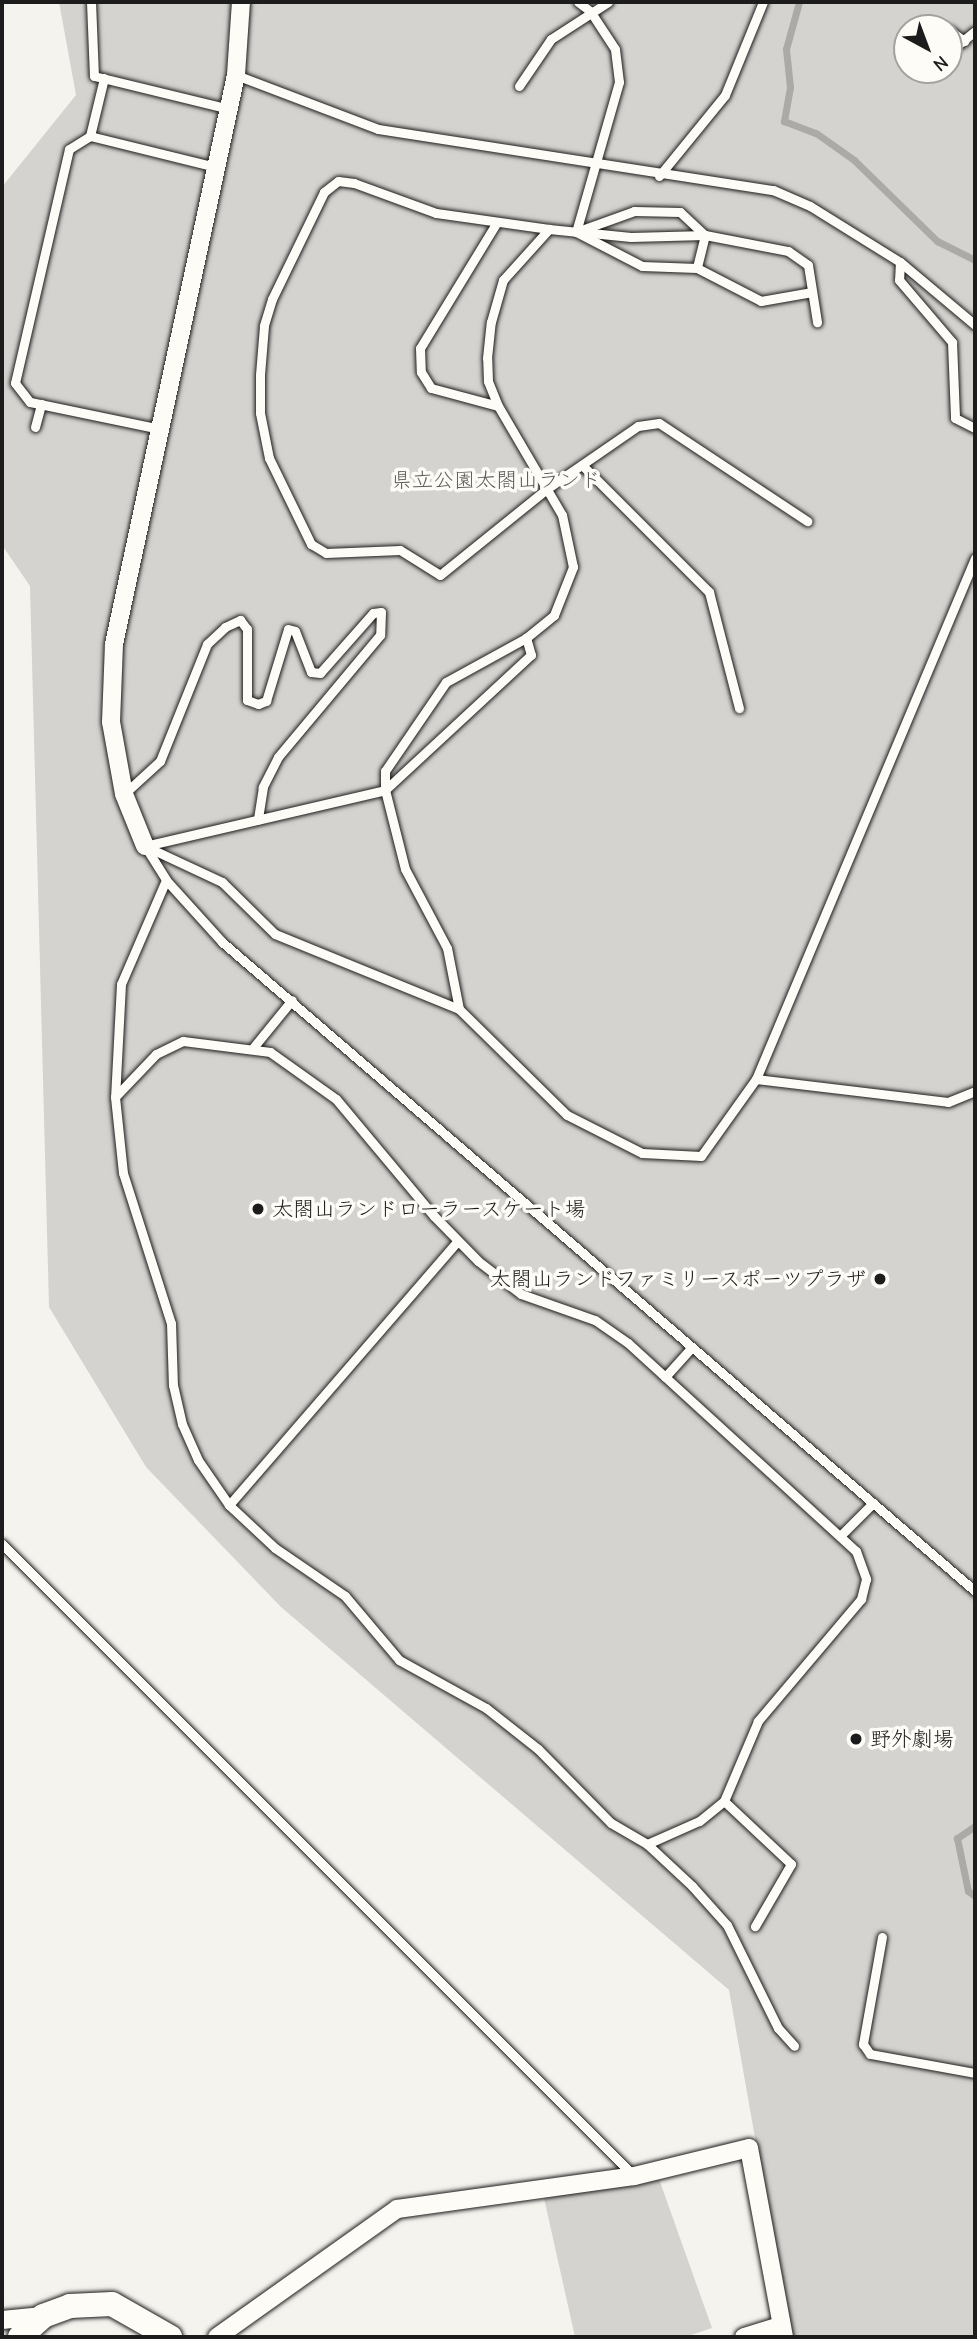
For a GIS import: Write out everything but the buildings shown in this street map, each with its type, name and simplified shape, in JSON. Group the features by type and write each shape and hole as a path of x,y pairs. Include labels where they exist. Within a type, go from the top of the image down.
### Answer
{"street":[{"path":"145,846 124,794 111,722 114,644 236,75 242,2"},
{"path":"217,2337 397,2209 634,2176 749,2148 783,2332 744,2337"},
{"path":"2,2320 43,2316 70,2306 112,2304 170,2337"},
{"path":"20,2337 43,2316"}],"lane":[{"path":"91,2 94,76 229,109"},
{"path":"576,232 619,82 619,62 590,10 578,2"},
{"path":"519,86 551,39 590,10 608,2"},
{"path":"659,176 725,95 763,2"},
{"path":"964,41 975,31"},
{"path":"236,75 377,129 659,176 773,190 810,206 900,262 975,325"},
{"path":"104,78 90,136 69,149 15,383 30,402 160,429"},
{"path":"90,136 216,167"},
{"path":"807,521 659,423 638,426 582,464 440,575 400,550 326,553 311,544 294,515 269,458 260,413 267,317 324,192 338,181 354,183 436,214 631,237 705,234 788,251 808,265 817,322"},
{"path":"576,232 634,211 680,212 705,234"},
{"path":"497,222 420,348 421,372 431,388 498,406"},
{"path":"459,1009 447,948 405,869 385,790 385,771 446,682 526,638 554,615 573,567 568,533 548,488 498,406 488,380 487,358 491,322 503,280 549,229"},
{"path":"576,232 642,266 696,268 761,301 812,292"},
{"path":"696,268 705,234"},
{"path":"900,262 899,280 952,342 952,411 965,424 975,428"},
{"path":"35,426 41,404"},
{"path":"582,464 709,592 739,708"},
{"path":"145,846 222,883 275,934 459,1009 567,1115 642,1153 701,1156 756,1079 975,558"},
{"path":"124,794 160,761 207,644 225,627 240,620 247,629 247,700 258,704 266,701 288,629 295,631 311,672 320,673 373,613 381,612 380,635 278,757 263,787 258,820"},
{"path":"145,846 385,790 531,655 526,638"},
{"path":"145,846 166,880 222,942 975,1591"},
{"path":"166,880 121,984 116,1097 122,1173 175,1340 173,1385 182,1424 198,1460 229,1505 275,1548 345,1596 399,1660 486,1708 538,1749 611,1823 646,1844 727,1925 778,2028 794,2046"},
{"path":"252,1049 292,1000"},
{"path":"116,1097 156,1054 183,1041 270,1052 336,1099 458,1241 521,1294 595,1321 665,1377 856,1551 866,1579 861,1600 758,1721 724,1801 699,1821 646,1844"},
{"path":"756,1079 948,1102 975,1091"},
{"path":"229,1505 458,1241"},
{"path":"665,1377 692,1347"},
{"path":"840,1536 873,1503"},
{"path":"2,1544 634,2176"},
{"path":"724,1801 791,1864 755,1926"},
{"path":"882,1937 863,2044 870,2054 975,2073"}],"green space":[{"name":"県立公園太閤山ランド","path":"59,2 975,2 975,2337 790,2337 729,1990 281,1607 146,1467 49,1307 30,586 2,545 2,187 76,95"},
{"path":"659,2179 712,2328 685,2337 575,2337 544,2198"}],"waterway":[{"path":"799,2 786,49 790,87 784,121 816,133 854,160 937,241 975,260"},
{"path":"975,1826 957,1838 968,1891 975,1896"}],"place":[{"name":"太閤山ランドローラースケート場","path":"258,1209"},
{"name":"太閤山ランドファミリースポーツプラザ","path":"880,1279"},
{"name":"野外劇場","path":"856,1739"}]}
